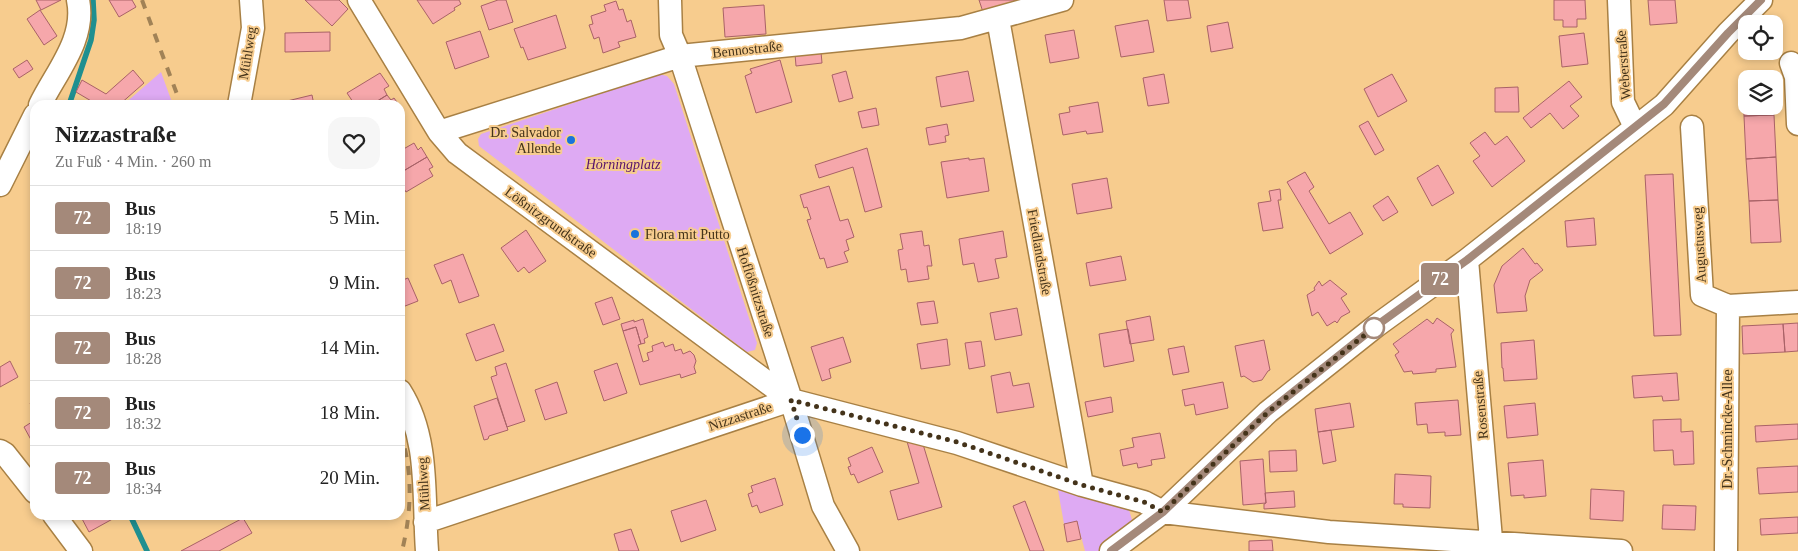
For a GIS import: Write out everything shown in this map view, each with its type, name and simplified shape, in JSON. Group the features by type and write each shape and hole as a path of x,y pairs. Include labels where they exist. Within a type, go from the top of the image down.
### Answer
{"street":[{"path":"43,100 73,44 79,25 80,12 78,0"},
{"name":"Mühlweg","path":"240,100 253,28 251,0"},
{"name":"Lößnitzgrundstraße","path":"359,0 439,132 458,153 791,400"},
{"name":"Hoflößnitzstraße","path":"670,0 671,35 680,56 791,400 823,506 848,551"},
{"name":"Bennostraße","path":"439,132 680,56 961,28 1062,0"},
{"name":"Weberstraße","path":"1619,0 1623,102 1635,127"},
{"path":"1111,551 1163,512 1268,412 1376,326 1467,260 1664,104 1728,33 1761,0"},
{"name":"Friedlandstraße","path":"998,19 1082,485"},
{"path":"1791,63 1796,77 1798,124"},
{"path":"0,185 30,125"},
{"name":"Augustusweg","path":"1692,128 1702,295 1728,306 1798,302"},
{"name":"Rosenstraße","path":"1467,260 1492,547"},
{"name":"Dr.-Schmincke-Allee","path":"1726,551 1728,306"},
{"name":"Mühlweg","path":"405,399 409,406 424,461 427,551"},
{"path":"791,400 957,442 1082,485 1144,502 1163,512 1329,532 1492,547 1621,551"},
{"name":"Nizzastraße","path":"425,522 791,400"},
{"path":"0,451 5,454 30,486"},
{"path":"58,520 81,551"}],"green space":[{"path":"161,72 171,100 129,100"},
{"name":"Hörningplatz","path":"659,74 667,76 674,84 757,343 755,350 747,352 479,146 478,139 481,134"},
{"path":"1058,490 1129,510 1133,523 1099,551 1085,551 1077,521 1064,524"}],"building":[{"path":"36,0 61,0 41,10"},
{"path":"109,0 132,0 136,7 119,17"},
{"path":"305,0 339,0 348,9 332,26"},
{"path":"417,0 459,0 461,4 433,24"},
{"path":"498,0 506,0 513,22 489,30 481,6"},
{"path":"979,0 1014,0 1015,2 983,12"},
{"path":"1164,0 1188,0 1191,18 1167,21"},
{"path":"1554,0 1585,0 1586,19 1577,19 1577,27 1563,27 1563,20 1554,20"},
{"path":"1648,0 1675,0 1677,23 1650,25"},
{"path":"616,1 619,10 623,9 627,22 631,20 636,37 618,42 620,47 603,53 599,37 594,39 589,25 593,24 591,16 606,11 604,5"},
{"path":"764,5 766,34 725,37 723,8"},
{"path":"40,10 57,36 44,45 27,19"},
{"path":"556,15 566,48 528,60 514,29"},
{"path":"1148,20 1154,52 1121,57 1115,26"},
{"path":"1228,22 1233,48 1211,52 1207,26"},
{"path":"1074,30 1079,58 1050,63 1045,35"},
{"path":"480,31 489,57 455,69 446,42"},
{"path":"330,32 330,51 285,52 285,33"},
{"path":"1584,33 1588,64 1562,67 1559,36"},
{"path":"821,52 822,63 796,66 795,54"},
{"path":"27,60 33,69 19,78 13,69"},
{"path":"780,60 792,102 756,113 745,76 752,73 750,69"},
{"path":"133,70 144,83 125,100 90,100 76,92 82,80 106,94"},
{"path":"846,71 853,98 839,102 832,75"},
{"path":"968,71 974,101 941,107 936,77"},
{"path":"380,73 389,86 384,89 387,95 379,100 352,100 347,93"},
{"path":"1164,74 1169,103 1148,106 1143,78"},
{"path":"1392,74 1407,101 1378,117 1364,89"},
{"path":"1569,81 1582,97 1570,106 1579,116 1563,129 1550,113 1531,128 1523,118"},
{"path":"1518,87 1519,112 1495,112 1495,88"},
{"path":"312,95 313,100 291,100"},
{"path":"387,95 391,100 379,100"},
{"path":"1098,102 1103,132 1087,134 1086,131 1063,135 1059,114 1070,112 1069,107"},
{"path":"876,108 879,125 862,128 858,112"},
{"path":"1774,115 1776,157 1746,159 1744,116"},
{"path":"1368,121 1384,150 1375,155 1359,126"},
{"path":"947,124 949,135 945,136 946,142 929,145 926,128"},
{"path":"1485,132 1495,145 1507,136 1525,161 1492,187 1473,161 1480,156 1470,143"},
{"path":"414,143 418,150 421,147 427,157 405,170 405,148"},
{"path":"867,148 882,207 865,212 853,167 819,178 815,165"},
{"path":"427,157 433,167 429,169 433,176 406,192 405,170"},
{"path":"1776,157 1778,200 1749,201 1746,159"},
{"path":"969,158 969,160 984,158 989,191 947,198 941,162"},
{"path":"1438,165 1454,193 1432,206 1417,178"},
{"path":"1305,172 1314,187 1309,191 1329,224 1350,212 1363,234 1330,254 1287,182"},
{"path":"1673,174 1681,335 1654,336 1645,175"},
{"path":"1107,178 1112,208 1077,214 1072,184"},
{"path":"829,186 840,221 848,219 854,237 846,240 849,250 844,252 848,262 827,268 824,258 820,259 807,220 811,219 807,207 804,208 800,195"},
{"path":"1280,189 1281,200 1278,200 1283,228 1263,231 1258,203 1271,201 1269,191"},
{"path":"1388,196 1398,212 1383,221 1373,206"},
{"path":"1778,200 1781,242 1751,243 1749,201"},
{"path":"1594,218 1596,245 1567,247 1565,221"},
{"path":"526,230 546,261 529,273 524,267 518,272 501,248"},
{"path":"922,231 924,246 929,245 932,266 927,266 929,279 908,282 906,269 901,270 898,250 903,249 900,234"},
{"path":"1003,231 1007,257 995,259 999,278 978,282 974,263 963,265 959,239"},
{"path":"1523,248 1535,264 1537,263 1543,270 1530,280 1525,296 1527,311 1497,313 1494,285 1502,266"},
{"path":"463,254 479,296 459,303 451,280 442,284 434,265"},
{"path":"1121,256 1126,280 1090,286 1086,263"},
{"path":"408,278 418,301 405,306 405,279"},
{"path":"1330,280 1347,294 1341,298 1350,312 1341,317 1337,323 1335,321 1327,326 1318,312 1312,316 1307,295 1315,290 1314,288 1319,281 1322,286"},
{"path":"612,297 620,319 603,325 595,303"},
{"path":"934,301 938,323 921,325 917,303"},
{"path":"1017,308 1022,335 995,340 990,313"},
{"path":"1150,316 1154,340 1130,344 1126,321"},
{"path":"1437,318 1454,330 1451,334 1456,367 1436,369 1436,372 1413,374 1412,371 1404,372 1395,355 1399,352 1393,344 1427,319 1433,324"},
{"path":"643,319 648,337 644,339 645,343 641,344 636,327 623,331 621,324"},
{"path":"1798,323 1798,351 1785,352 1783,324"},
{"path":"494,324 504,351 476,361 466,334"},
{"path":"1783,324 1785,352 1743,354 1742,326"},
{"path":"636,327 641,344 638,345 643,362 649,360 647,353 653,351 652,346 663,342 665,347 673,344 675,351 681,349 683,354 690,351 694,355 696,373 681,378 680,374 640,385 623,331"},
{"path":"1128,329 1134,361 1104,367 1099,334"},
{"path":"843,337 851,362 829,369 831,378 822,381 811,347"},
{"path":"947,339 950,365 921,369 917,344"},
{"path":"1264,340 1270,370 1262,380 1253,382 1244,376 1241,377 1235,346"},
{"path":"1534,340 1537,379 1504,381 1501,343"},
{"path":"981,341 985,366 969,369 965,343"},
{"path":"1184,346 1189,372 1173,375 1168,349"},
{"path":"10,361 18,377 0,387 0,367"},
{"path":"506,363 525,421 507,427 491,377 497,375 495,367"},
{"path":"617,363 627,393 604,401 594,371"},
{"path":"1010,372 1013,386 1029,383 1034,407 997,413 991,376"},
{"path":"1677,373 1679,400 1663,401 1662,396 1634,398 1632,376"},
{"path":"557,382 567,413 545,420 535,390"},
{"path":"1223,382 1228,408 1196,415 1194,404 1185,406 1182,390"},
{"path":"1111,397 1113,412 1088,417 1085,402"},
{"path":"497,398 508,430 489,436 488,439 484,440 474,406"},
{"path":"1458,400 1461,435 1445,436 1445,432 1428,433 1427,424 1417,425 1415,403"},
{"path":"1350,403 1354,427 1318,432 1315,409"},
{"path":"1535,403 1538,435 1507,438 1504,406"},
{"path":"1681,419 1681,432 1693,431 1694,464 1674,465 1673,450 1654,451 1653,420"},
{"path":"30,423 30,438 24,427"},
{"path":"1798,424 1798,439 1756,442 1755,426"},
{"path":"1331,430 1336,461 1323,464 1318,432"},
{"path":"1160,433 1165,458 1151,460 1152,465 1138,468 1137,463 1123,466 1120,450 1134,447 1132,438"},
{"path":"906,438 922,441 942,507 898,520 890,491 919,483"},
{"path":"872,447 883,472 858,483 854,474 851,475 848,467 851,466 848,458"},
{"path":"1296,450 1297,471 1270,472 1269,451"},
{"path":"1263,459 1266,503 1243,505 1240,461"},
{"path":"1543,460 1546,496 1524,498 1524,495 1511,496 1508,463"},
{"path":"1798,466 1798,492 1759,494 1757,468"},
{"path":"1395,474 1431,476 1430,508 1403,507 1403,504 1394,504"},
{"path":"775,478 783,505 760,513 757,505 752,507 748,494 753,492 751,486"},
{"path":"1591,489 1624,491 1623,521 1590,519"},
{"path":"1294,491 1295,507 1264,509 1264,504 1266,503 1265,493"},
{"path":"706,500 716,530 681,542 671,511"},
{"path":"1025,501 1044,551 1030,551 1013,506"},
{"path":"1663,505 1696,506 1695,530 1662,529"},
{"path":"1798,517 1798,533 1761,535 1760,519"},
{"path":"83,520 111,520 89,532"},
{"path":"239,520 244,520 252,533 219,551 181,551"},
{"path":"1077,521 1081,539 1067,542 1064,524"},
{"path":"631,529 639,551 619,551 614,534"},
{"path":"1272,540 1273,551 1249,551 1249,541"}],"waterway":[{"path":"71,100 91,40 94,20 93,0"},
{"path":"132,520 147,551"}],"railway":[{"path":"142,0 179,100"},
{"path":"402,551 408,521 410,491 405,451"}],"bus line":[{"name":"72","path":"1111,551 1163,512 1268,412 1376,326 1467,260 1664,104 1754,5 1761,0"}],"place":[{"name":"Dr. Salvador Allende","path":"571,140"},
{"name":"Flora mit Putto","path":"635,234"}],"route":[{"path":"802,435 791,400 957,442 1082,485 1144,502 1163,512 1268,412 1376,326 1374,328"}]}
